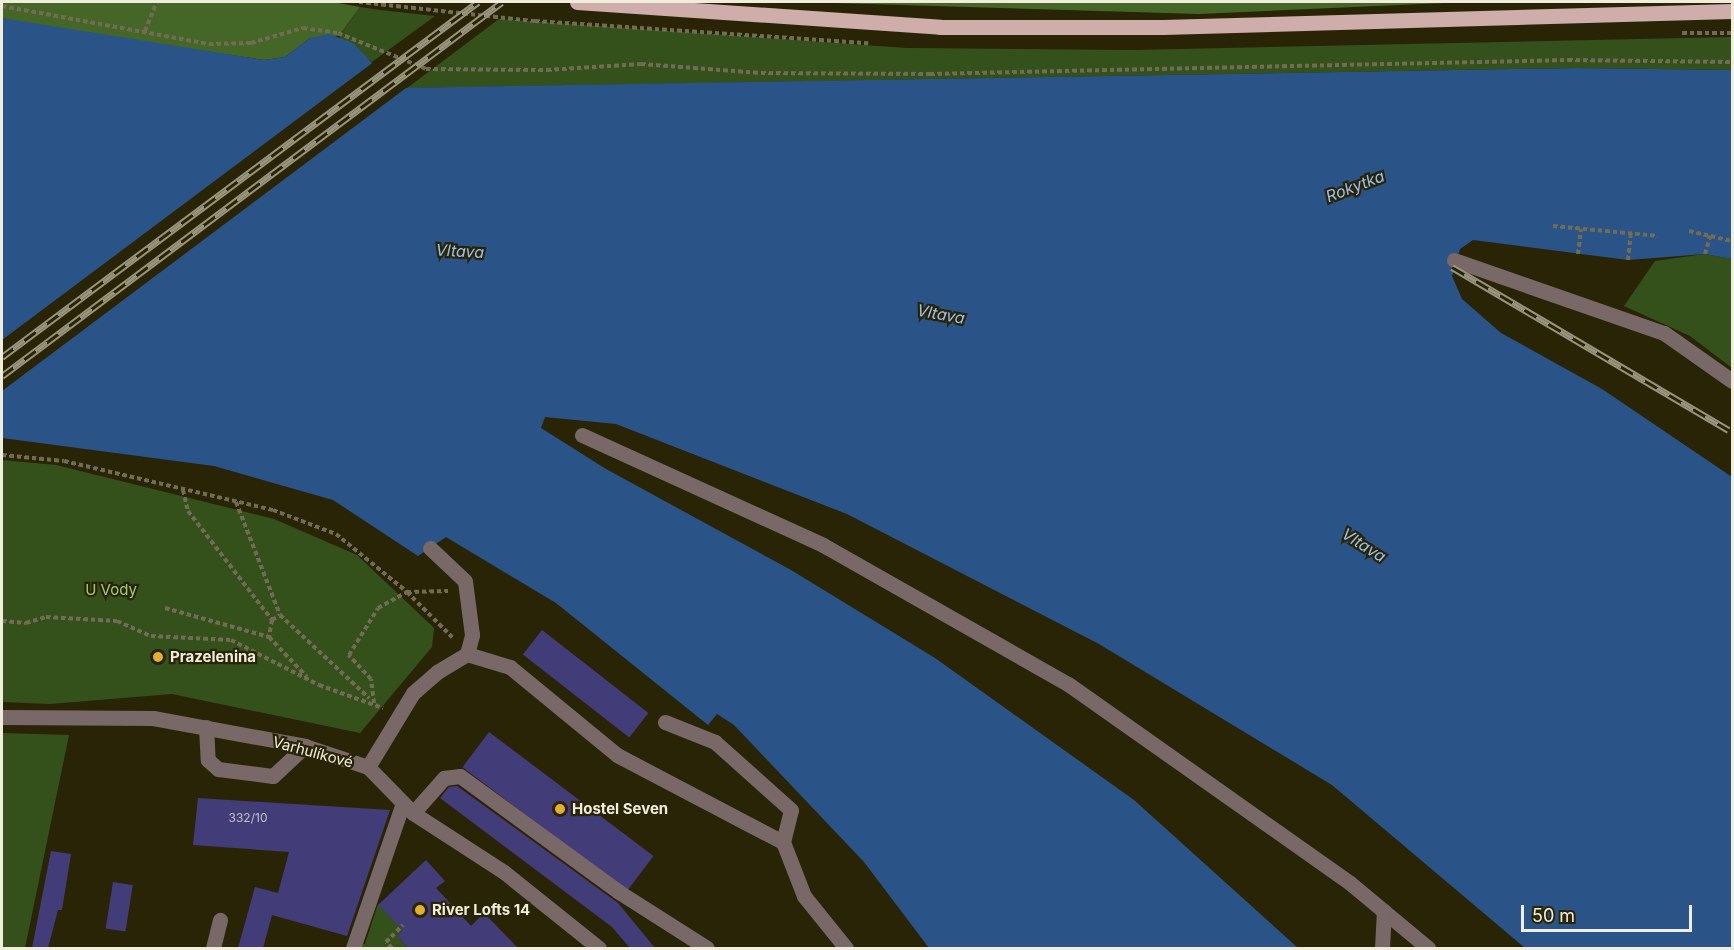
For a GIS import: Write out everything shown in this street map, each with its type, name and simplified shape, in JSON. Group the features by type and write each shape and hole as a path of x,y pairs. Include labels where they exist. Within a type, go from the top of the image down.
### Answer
{"main road":[{"path":"577,2 940,27 1163,27 1732,11"}],"street":[{"path":"1455,260 1664,333 1732,381"},
{"path":"582,435 823,545 1068,684 1384,911 1428,948"},
{"path":"368,767 413,693 437,672 467,654 472,635 465,581 430,548"},
{"path":"467,654 510,668 617,755 783,842"},
{"name":"Varhulíkové","path":"2,717 153,717 305,746 368,767 408,808 504,872 599,948"},
{"path":"665,722 715,742 792,810 783,842 804,897 846,948"},
{"path":"206,727 208,760 218,770 273,776 305,746"},
{"path":"353,948 408,808 444,778 460,776 619,892 707,948"},
{"path":"1382,948 1384,911"},
{"path":"213,948 220,920"}],"path":[{"path":"145,31 157,2"},
{"path":"2,6 209,44 241,43 303,28 338,33 426,69 547,70 641,64 762,73 930,74 1557,61 1732,62"},
{"path":"1554,226 1658,236"},
{"path":"1578,254 1581,229"},
{"path":"1689,231 1732,241"},
{"path":"1628,260 1630,233"},
{"path":"1705,254 1710,236"},
{"path":"2,455 64,461 236,502 336,534 407,592 467,654"},
{"path":"183,490 188,511 272,620 269,637"},
{"path":"236,502 280,615 374,703 398,718"},
{"path":"374,703 371,679 349,655 378,608 407,592 467,591"},
{"path":"165,608 269,637 309,680"},
{"path":"272,620 280,615"},
{"path":"2,621 26,623 46,617 117,621 151,636 231,640 309,680 374,703"},
{"path":"392,948 386,942 403,925"}],"green space":[{"path":"2,2 333,2 360,7 339,36 310,38 285,57 264,60 26,24 2,18"},
{"path":"802,2 1467,2 1199,14"},
{"path":"360,7 435,16 372,62 339,37"},
{"path":"499,19 907,48 1133,50 1732,37 1732,70 1577,68 407,88"},
{"path":"1705,254 1732,259 1732,368 1690,336 1624,306 1655,261"},
{"name":"U Vody","path":"2,460 56,465 274,519 357,555 434,628 432,647 360,733 172,694 50,704 2,702"},
{"path":"2,733 69,735 25,948 2,948"},
{"path":"378,904 405,928 397,936 408,948 358,948 359,943 365,944"}],"water":[{"path":"2,18 264,60 285,57 310,38 329,34 353,43 396,88 1577,68 1732,70 1732,259 1705,254 1628,260 1473,240 1460,249 1452,276 1462,299 1501,333 1602,389 1732,477 1732,948 1525,948 1332,785 1099,644 847,514 616,424 545,417 541,428 606,469 791,570 935,658 1134,800 1298,948 929,948 864,862 734,725 717,714 708,725 556,603 446,537 418,556 333,500 214,466 2,438 2,379 11,366 2,353","holes":["215,196 223,206 218,219 204,221 196,210 201,198"]}],"pier":[{"path":"375,61 389,80 410,85 2,391 2,375 8,366 2,356 2,340","holes":["210,198 220,210 209,219 202,216 199,206"]}],"building":[{"path":"542,630 648,713 629,738 523,654"},
{"name":"Hostel Seven","path":"489,732 654,856 627,891 463,767"},
{"path":"457,786 618,903 655,948 630,948 612,927 440,798 449,787"},
{"path":"198,798 390,810 347,936 272,915 263,948 238,948 255,887 278,893 289,852 193,845"},
{"path":"51,851 71,854 62,910 58,910 48,948 32,948"},
{"name":"River Lofts 14","path":"426,860 445,881 436,888 471,926 484,913 518,948 408,948 397,936 403,930 378,905"},
{"path":"113,882 133,885 125,932 106,928"}],"railway":[{"path":"2,357 478,2"},
{"path":"2,376 502,2"},
{"path":"1452,267 1729,430"}],"place":[{"name":"Prazelenina","path":"158,657"},
{"name":"Hostel Seven","path":"560,809"},
{"name":"River Lofts 14","path":"420,910"}],"water label":[{"name":"Rokytka","path":"1355,186"},
{"name":"Vltava","path":"460,251"},
{"name":"Vltava","path":"941,314"},
{"name":"Vltava","path":"1364,545"}]}
